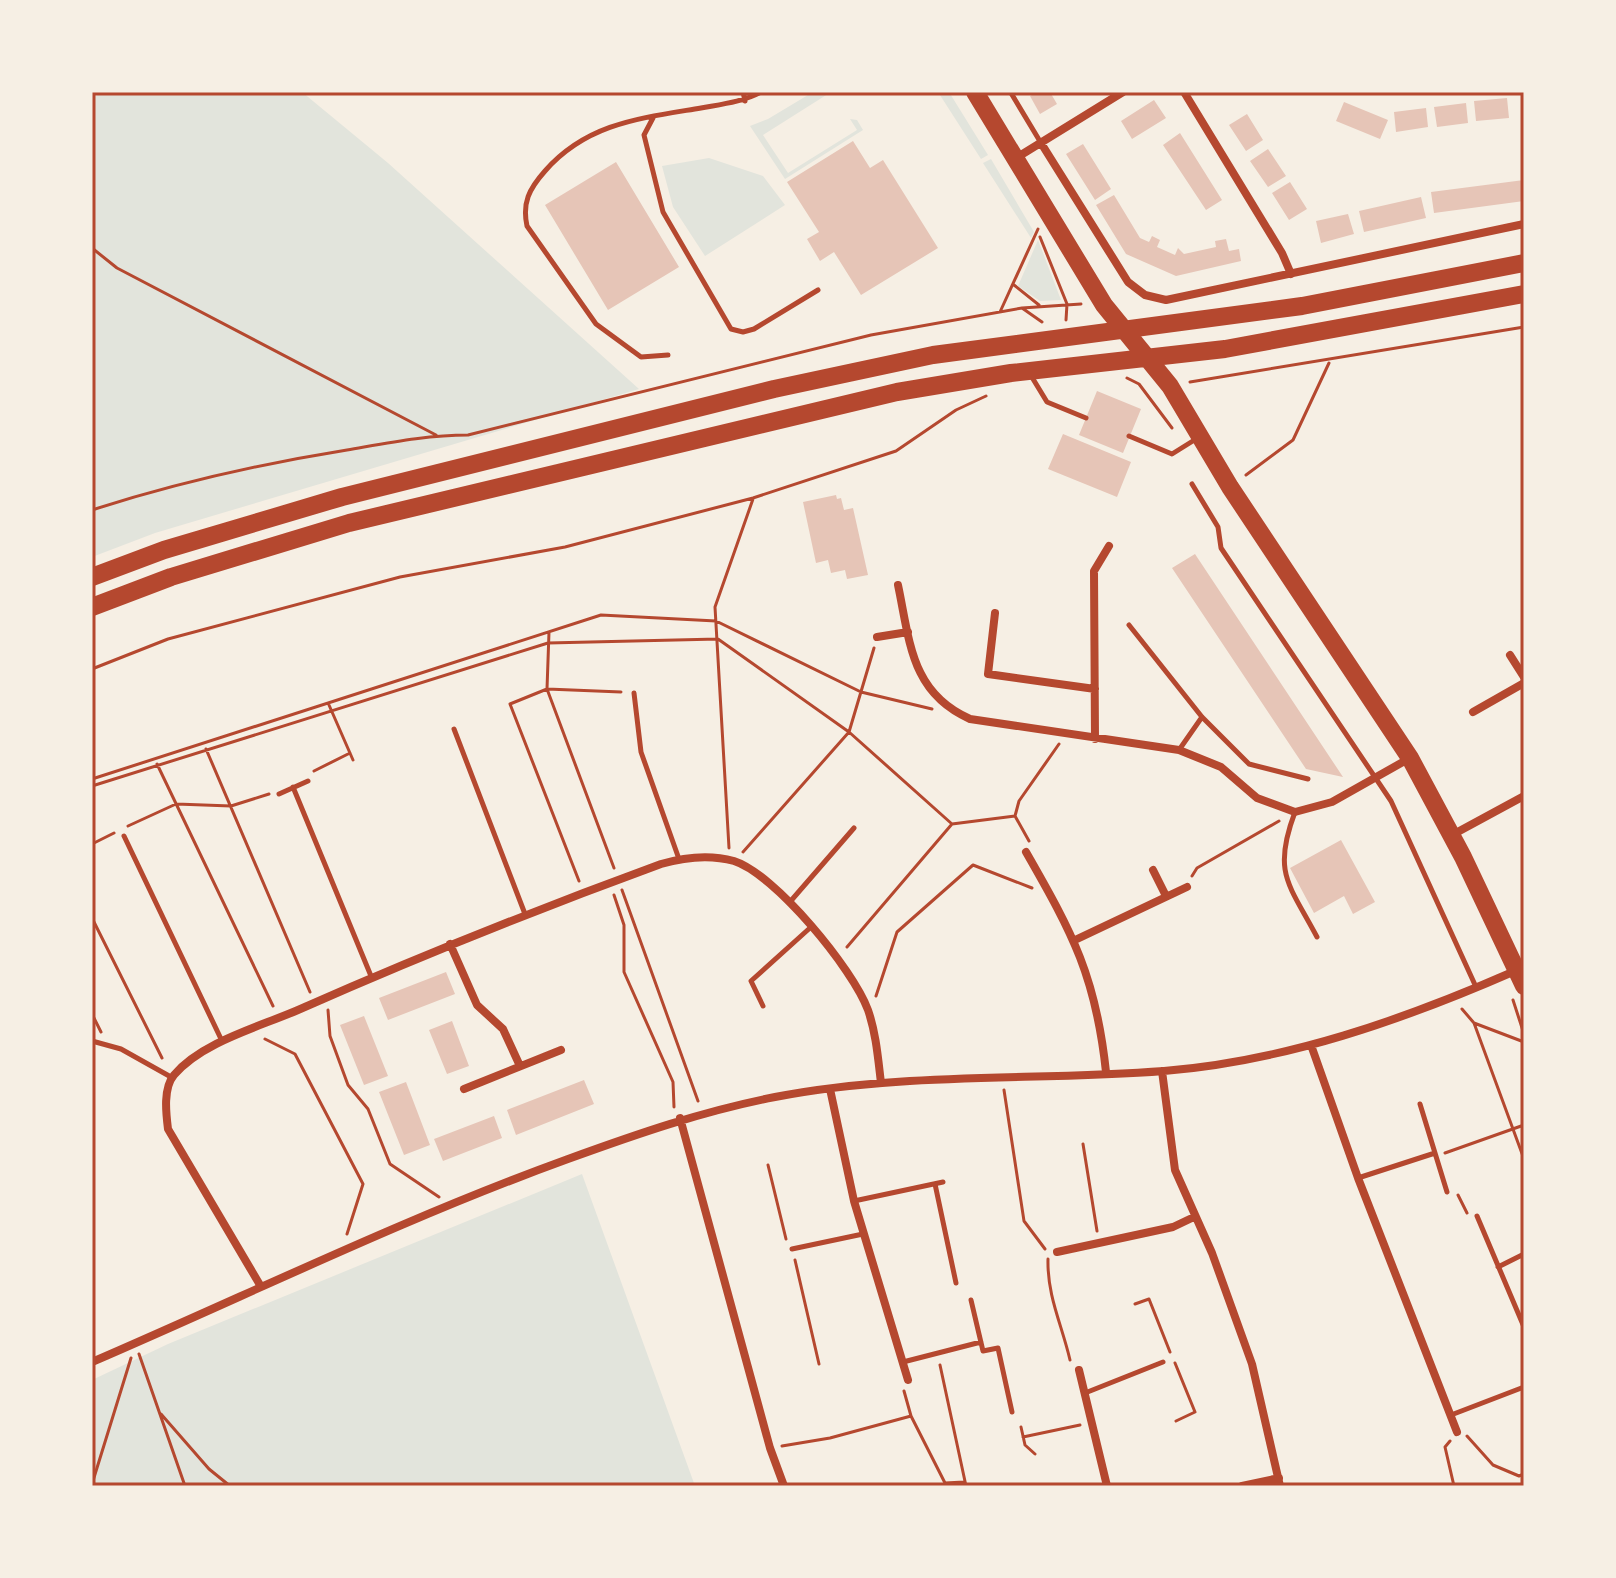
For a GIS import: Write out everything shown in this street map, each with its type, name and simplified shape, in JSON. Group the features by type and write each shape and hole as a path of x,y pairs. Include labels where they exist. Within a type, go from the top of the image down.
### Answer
{"main road":[{"path":"975,92 1104,305 1170,386 1230,487 1410,758 1452,835 1520,978"},
{"path":"92,577 164,550 342,497 700,407 933,355 1302,306 1524,263"},
{"path":"92,607 171,577 349,523 897,392 1029,372 1225,349 1524,294"}],"street":[{"path":"1015,158 1123,92"},
{"path":"1184,92 1282,253 1291,274"},
{"path":"1041,143 1128,282 1145,295 1166,300 1524,224"},
{"path":"1095,739 1094,571 1109,546"},
{"path":"898,585 908,632 925,685 949,710 970,719 1179,750 1221,767 1257,798 1295,812 1332,802 1410,758"},
{"path":"995,613 988,674 1095,689"},
{"path":"877,637 908,632"},
{"path":"1473,712 1524,680 1510,655"},
{"path":"1452,835 1524,796"},
{"path":"1026,852 1075,940 1097,1007 1106,1072"},
{"path":"260,1285 168,1129 166,1102 171,1077 191,1060 223,1043 371,976 525,914 679,859 697,857 733,861 789,903 811,927 838,958 869,1014 881,1083"},
{"path":"1153,870 1166,896"},
{"path":"1075,940 1187,887"},
{"path":"450,944 477,1005 503,1029 520,1066"},
{"path":"92,1362 260,1285 451,1205 701,1113 830,1089 881,1083 1162,1071 1246,1060 1378,1026 1476,988 1520,978"},
{"path":"1311,1045 1358,1178 1457,1432"},
{"path":"464,1089 561,1050"},
{"path":"1162,1071 1175,1170 1212,1253 1252,1364 1280,1482 1242,1486"},
{"path":"830,1089 854,1201 908,1380"},
{"path":"677,1120 770,1448 784,1486"},
{"path":"1057,1252 1173,1227 1194,1217"},
{"path":"1079,1370 1107,1486"}],"lane":[{"path":"743,92 745,101"},
{"path":"668,355 641,357 596,324 527,226 524,212 526,197 569,146 603,129 655,115 745,101 761,92"},
{"path":"1011,93 1041,143"},
{"path":"655,115 644,135 663,212 731,329 743,332 754,329 818,290"},
{"path":"1029,372 1047,402 1086,418"},
{"path":"1129,436 1172,454 1200,436"},
{"path":"1192,484 1218,527 1221,548 1391,801 1476,988"},
{"path":"1129,625 1202,717 1249,764 1308,779"},
{"path":"634,693 641,752 679,859"},
{"path":"1179,750 1202,717"},
{"path":"454,729 525,914"},
{"path":"279,794 308,781"},
{"path":"293,787 371,976"},
{"path":"1295,812 1283,853 1283,874 1317,937"},
{"path":"789,903 854,828"},
{"path":"124,836 223,1043"},
{"path":"763,1006 751,981 811,927"},
{"path":"92,1041 107,1043 171,1077"},
{"path":"1420,1104 1447,1192"},
{"path":"1358,1178 1435,1153"},
{"path":"854,1201 943,1182"},
{"path":"935,1184 956,1283"},
{"path":"1477,1216 1524,1327"},
{"path":"792,1249 863,1234"},
{"path":"1498,1267 1524,1254"},
{"path":"971,1300 983,1351 998,1348 1012,1412"},
{"path":"903,1362 981,1342"},
{"path":"1085,1393 1163,1362"},
{"path":"1451,1415 1524,1387"}],"path":[{"path":"1000,312 1038,229"},
{"path":"1040,237 1067,304 1065,336"},
{"path":"92,248 117,268 436,435"},
{"path":"1014,285 1041,306"},
{"path":"92,510 169,485 302,457 436,435 468,435 871,335 1022,308"},
{"path":"1150,398 1170,386 1524,327"},
{"path":"1230,487 1293,440 1330,361"},
{"path":"92,669 168,639 400,577 565,547 753,498 896,451 956,410 992,394"},
{"path":"733,861 715,607 753,498"},
{"path":"206,748 601,615 716,621 861,692 970,719"},
{"path":"549,632 547,689 615,882 691,1074 701,1113"},
{"path":"733,861 849,732 877,637"},
{"path":"92,779 332,711 548,643 718,639 849,732 952,824"},
{"path":"584,892 510,704 547,689 634,693"},
{"path":"329,705 353,760"},
{"path":"1026,852 1029,841 1015,816 1019,801 1065,734"},
{"path":"206,748 315,1003"},
{"path":"308,781 313,771 350,753"},
{"path":"92,786 156,763"},
{"path":"156,763 279,1018"},
{"path":"92,844 176,804 231,806 279,794"},
{"path":"1187,887 1197,868 1295,812"},
{"path":"838,958 952,824 1015,816"},
{"path":"869,1014 897,932 973,865 1051,895"},
{"path":"615,882 624,925 624,972 673,1082 677,1120"},
{"path":"92,918 171,1077"},
{"path":"324,998 330,1036 348,1085 368,1109 390,1164 451,1205"},
{"path":"1453,998 1474,1023 1524,1159"},
{"path":"92,1014 107,1043"},
{"path":"1474,1023 1524,1042"},
{"path":"252,1031 295,1054 363,1184 341,1251"},
{"path":"1002,1078 1024,1221 1045,1249 1057,1252"},
{"path":"1435,1153 1453,1153 1524,1125"},
{"path":"1083,1144 1100,1245"},
{"path":"768,1165 819,1364"},
{"path":"1447,1192 1458,1194 1467,1213 1477,1216"},
{"path":"1057,1252 1048,1259 1052,1306 1063,1332 1070,1362 1079,1370"},
{"path":"136,1343 185,1486"},
{"path":"92,1484 136,1343"},
{"path":"908,1380 903,1385 911,1416 945,1483 965,1484 937,1352"},
{"path":"159,1411 209,1469 230,1486"},
{"path":"770,1448 830,1438 911,1416"},
{"path":"1023,1437 1092,1422"},
{"path":"1021,1427 1025,1445 1035,1454"},
{"path":"1454,1486 1445,1447 1457,1432 1464,1433 1493,1465 1519,1476 1524,1474"}],"shaded area":[{"path":"104,92 302,92 388,163 639,389 155,533 92,557 92,98"},
{"path":"813,92 831,92 763,135 788,173 857,130 850,119 857,120 863,130 785,179 750,126"},
{"path":"938,92 949,92 988,155 981,159"},
{"path":"709,158 763,176 785,205 705,256 673,207 662,166"},
{"path":"991,159 1034,232 1031,238 983,163"},
{"path":"1038,240 1061,300 1040,301 1018,286"},
{"path":"582,1174 695,1486 92,1486 92,1380 168,1344"}],"building":[{"path":"1037,92 1050,92 1057,104 1040,114 1030,96"},
{"path":"1507,98 1509,118 1476,121 1474,101"},
{"path":"1154,100 1166,118 1132,139 1121,121"},
{"path":"1344,102 1388,120 1380,139 1336,121"},
{"path":"1466,103 1468,123 1437,127 1434,107"},
{"path":"1426,108 1428,127 1396,132 1394,112"},
{"path":"1247,114 1263,140 1246,151 1229,125"},
{"path":"1180,133 1222,200 1206,210 1163,145"},
{"path":"853,141 870,168 883,160 938,248 861,295 834,252 820,261 807,239 819,232 787,182"},
{"path":"1083,144 1111,189 1095,200 1066,154"},
{"path":"1268,149 1286,176 1268,187 1250,161"},
{"path":"616,162 679,267 608,310 545,205"},
{"path":"1524,180 1524,201 1434,213 1431,192"},
{"path":"1290,182 1307,209 1289,220 1272,193"},
{"path":"1114,195 1140,238 1149,242 1152,236 1160,240 1157,247 1175,255 1178,248 1184,254 1216,247 1215,241 1226,239 1229,251 1239,249 1241,261 1176,276 1126,254 1096,205"},
{"path":"1421,197 1426,218 1364,232 1359,211"},
{"path":"1348,214 1354,234 1321,243 1316,221"},
{"path":"1097,391 1141,409 1123,453 1079,435"},
{"path":"1063,434 1131,462 1117,497 1048,469"},
{"path":"836,495 837,499 841,498 844,510 853,508 868,575 847,579 845,570 831,573 828,560 816,563 803,502"},
{"path":"1195,554 1343,777 1306,769 1172,568"},
{"path":"1341,840 1375,902 1353,914 1344,896 1314,913 1290,868"},
{"path":"446,972 455,994 388,1020 379,998"},
{"path":"364,1016 388,1076 364,1085 340,1025"},
{"path":"452,1021 469,1066 447,1074 429,1030"},
{"path":"584,1080 594,1104 516,1135 507,1110"},
{"path":"406,1082 430,1145 404,1155 379,1092"},
{"path":"494,1116 502,1138 443,1161 434,1139"}]}
